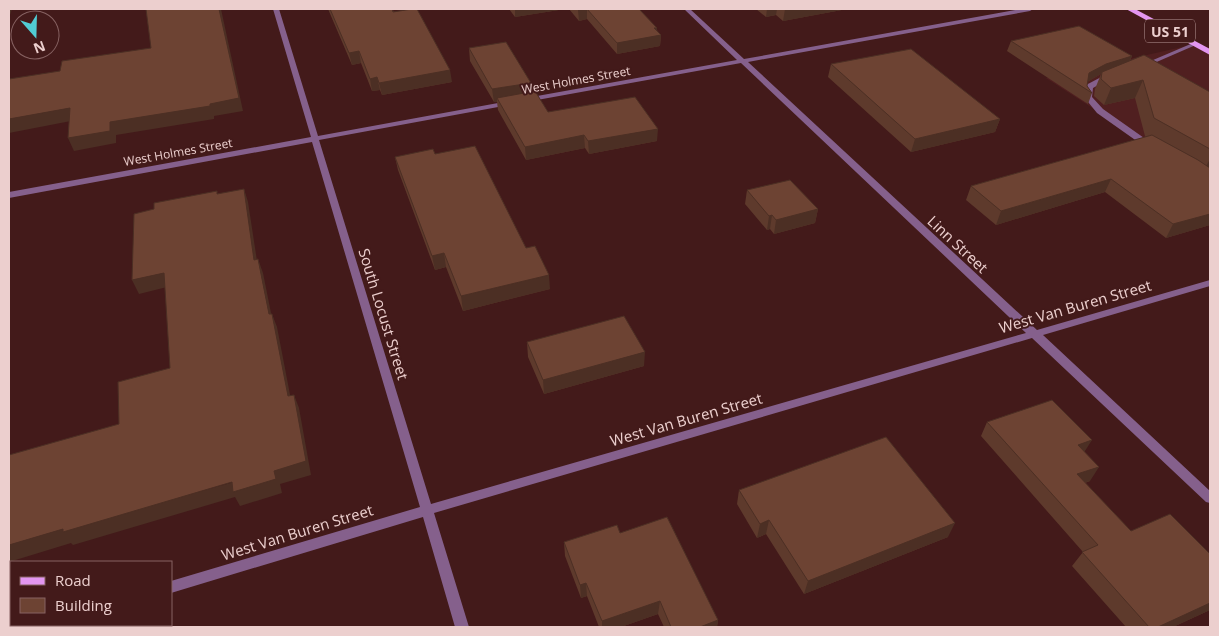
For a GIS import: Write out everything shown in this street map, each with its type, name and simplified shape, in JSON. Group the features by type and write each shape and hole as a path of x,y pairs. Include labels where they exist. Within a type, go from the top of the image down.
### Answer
{"main road":[{"name":"US 51","path":"1130,9 1210,52"}],"street":[{"name":"South Locust Street","path":"276,9 462,627"},
{"name":"Linn Street","path":"688,9 1210,498"},
{"name":"West Holmes Street","path":"9,194 1030,9"},
{"path":"1137,67 1195,44"},
{"path":"1121,72 1088,86 1088,97 1100,111 1160,152"},
{"name":"West Van Buren Street","path":"172,587 427,510 1210,283"}],"shaded area":[{"path":"1195,44 1210,52 1210,184 1046,78"}],"building":[{"path":"146,9 219,9 239,98 210,104 210,106 110,122 110,131 68,138 70,108 9,119 9,79 60,71 62,61 151,48"},
{"path":"330,9 392,9 393,12 417,9 450,70 379,83 377,77 370,79 359,51 349,53"},
{"path":"587,9 639,9 661,35 617,43"},
{"path":"1079,26 1132,56 1106,64 1089,73 1087,86 1092,93 1011,41"},
{"path":"506,42 531,83 492,89 469,48"},
{"path":"911,49 1000,119 915,139 831,64"},
{"path":"1144,55 1210,92 1210,149 1154,118 1143,80 1111,88 1101,79 1102,72"},
{"path":"535,91 548,112 635,97 658,129 588,141 584,135 525,147 497,98"},
{"path":"1152,135 1210,168 1210,214 1173,224 1111,179 1001,211 971,186"},
{"path":"475,146 526,248 535,246 549,275 461,296 444,253 432,256 395,157 433,149 435,154"},
{"path":"790,180 818,209 776,220 772,215 769,216 747,190"},
{"path":"244,189 254,260 258,259 269,314 272,314 288,396 294,395 306,461 274,471 276,479 233,492 232,482 63,532 63,529 9,545 9,455 119,424 118,382 170,368 164,273 132,280 134,214 154,209 154,203 217,191 217,194"},
{"path":"624,316 645,352 543,380 527,342"},
{"path":"1052,400 1092,440 1078,445 1099,467 1077,474 1131,531 1170,514 1210,554 1210,603 1158,627 1149,627 1082,552 1098,545 987,422"},
{"path":"886,437 955,523 808,581 769,520 760,524 739,490"},
{"path":"667,517 718,620 700,627 671,627 660,601 602,621 586,583 580,585 564,542 617,525 620,533"}]}
